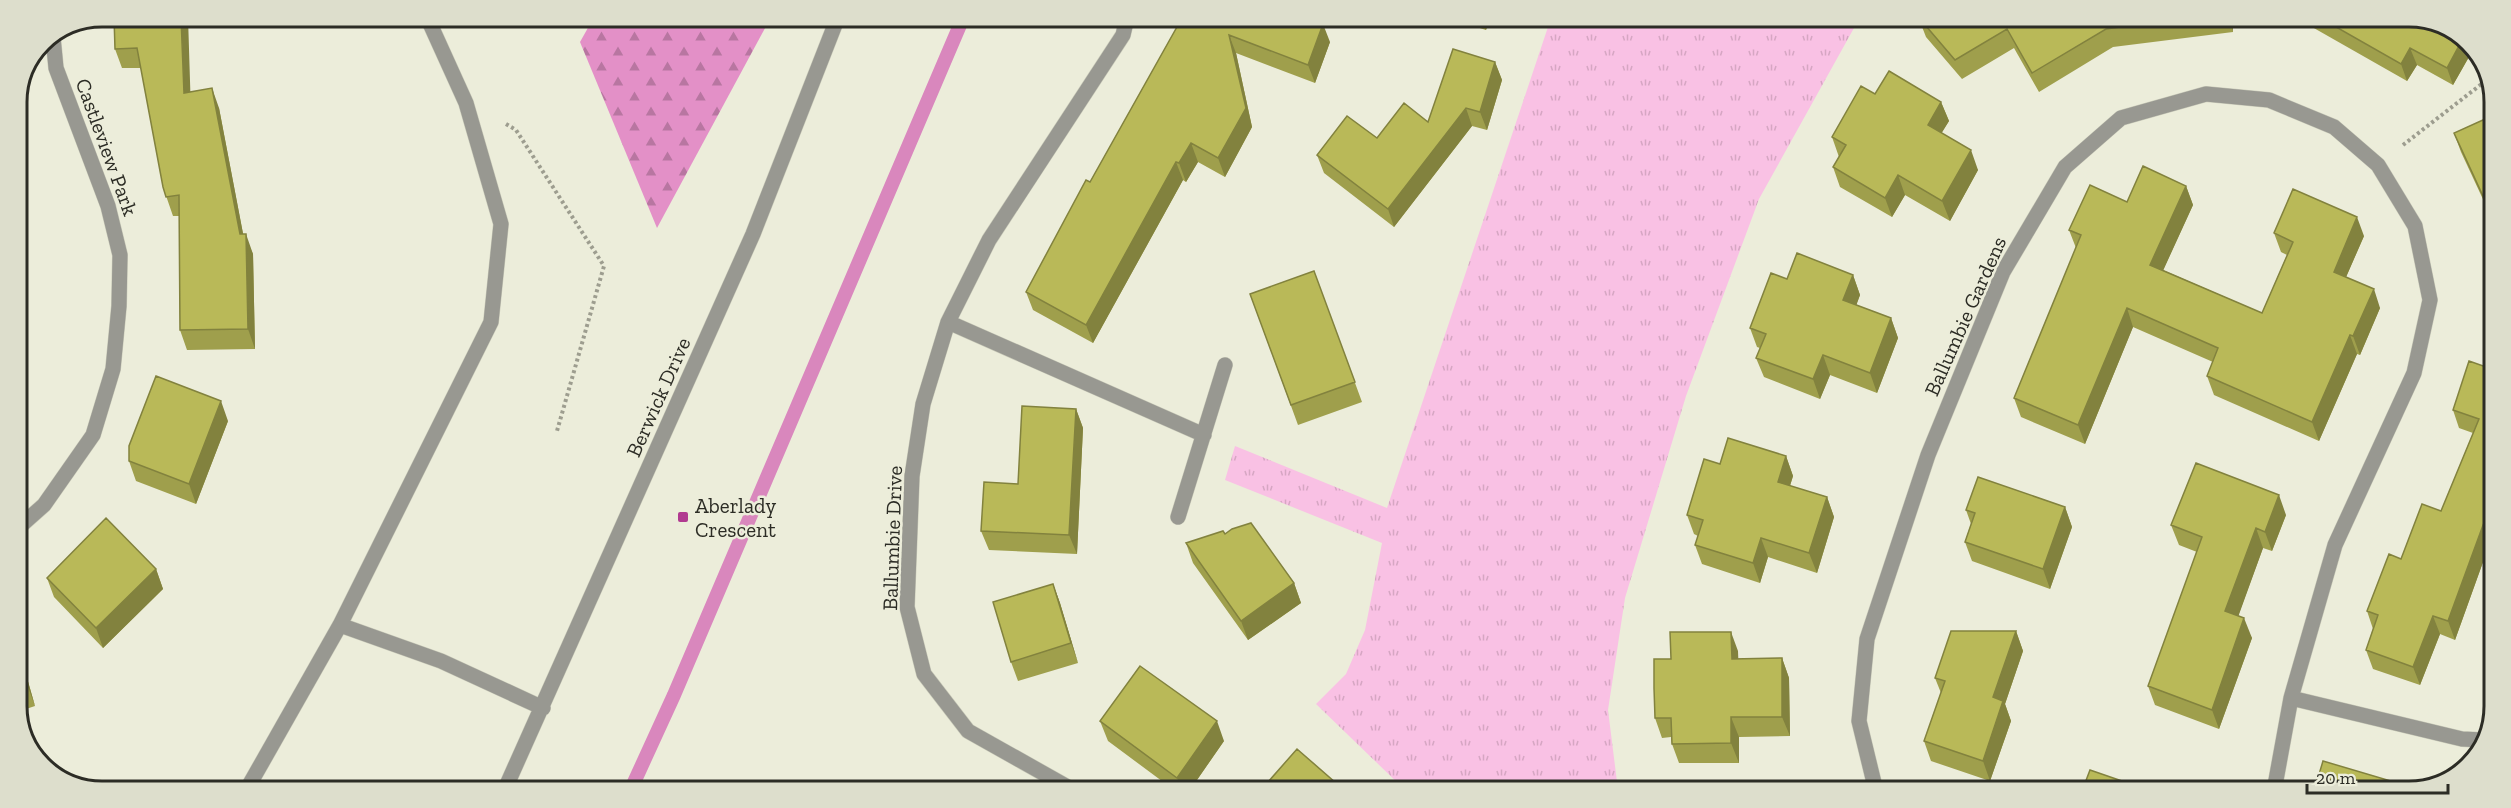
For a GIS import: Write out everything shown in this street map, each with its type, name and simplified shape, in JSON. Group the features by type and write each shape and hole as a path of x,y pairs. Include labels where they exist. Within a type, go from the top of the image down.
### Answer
{"street":[{"path":"252,781 340,625 491,322 501,224 466,103 432,27"},
{"name":"Berwick Drive","path":"509,781 753,234 834,27"},
{"name":"Ballumbie Drive","path":"1057,781 968,731 924,674 907,607 912,477 923,404 948,322 989,240 1123,35 1125,27"},
{"name":"Castleview Park","path":"27,520 44,505 93,435 113,369 119,306 120,255 108,206 56,68 54,45"},
{"name":"Ballumbie Gardens","path":"1874,781 1859,721 1867,639 1928,455 2003,272 2065,167 2121,118 2206,94 2269,100 2280,104 2334,127 2378,165 2415,226 2430,300 2414,373 2335,545 2291,698 2276,781"},
{"path":"948,322 1204,435"},
{"path":"1178,517 1225,364"},
{"path":"340,625 441,661 543,708"},
{"path":"2291,698 2462,739 2475,740"}],"path":[{"path":"2378,165 2482,84"},
{"path":"466,103 516,130 604,266 557,431"}],"green space":[{"path":"588,27 766,27 657,228 580,42"},
{"path":"1548,27 1855,27 1759,199 1686,396 1625,598 1608,710 1617,781 1396,781 1316,704 1346,674 1365,630 1382,543 1225,480 1235,446 1387,508"}],"building":[{"path":"114,27 181,27 184,93 212,88 240,234 246,234 248,329 180,330 179,195 166,197 163,187 137,48 115,49"},
{"path":"1177,27 1322,27 1308,65 1229,35 1246,108 1218,158 1191,143 1179,163 1176,162 1086,325 1026,292 1086,180 1090,182"},
{"path":"1927,27 2120,27 2106,29 2032,73 2007,29 1955,60"},
{"path":"2336,27 2418,28 2437,33 2459,47 2447,68 2410,48 2401,64"},
{"path":"1453,49 1495,62 1480,112 1466,108 1388,209 1317,155 1347,116 1377,138 1404,103 1428,122"},
{"path":"1889,71 1941,102 1928,125 1971,150 1942,201 1898,175 1885,198 1833,167 1846,145 1832,137 1861,86 1875,94"},
{"path":"2484,120 2484,198 2454,133"},
{"path":"2143,166 2186,186 2150,265 2262,313 2293,242 2274,233 2293,189 2357,217 2334,272 2374,289 2353,336 2350,335 2312,422 2207,376 2218,348 2127,308 2078,425 2014,398 2081,235 2069,230 2090,185 2127,202"},
{"path":"1797,253 1853,275 1843,300 1891,318 1870,373 1823,355 1813,379 1756,358 1766,334 1750,328 1771,273 1787,279"},
{"path":"1314,271 1355,382 1291,405 1250,294"},
{"path":"2469,361 2484,366 2484,522 2448,621 2433,616 2413,667 2366,650 2378,615 2367,611 2389,554 2401,559 2422,504 2441,511 2479,419 2453,410"},
{"path":"156,376 221,401 189,484 129,461 129,446"},
{"path":"1022,406 1076,409 1069,535 981,531 984,482 1018,484"},
{"path":"1728,438 1786,456 1778,482 1827,497 1809,553 1761,538 1753,563 1695,545 1703,520 1687,515 1704,459 1720,464"},
{"path":"2196,463 2279,495 2265,532 2256,528 2225,611 2244,618 2212,710 2148,686 2202,537 2171,525"},
{"path":"1978,477 2065,507 2043,569 1965,542 1975,513 1966,510"},
{"path":"106,518 156,569 96,628 47,578"},
{"path":"1251,523 1294,583 1241,621 1186,543 1223,531 1225,534 1232,529"},
{"path":"1053,584 1071,643 1011,662 993,602"},
{"path":"1951,631 2016,631 1993,697 2003,701 1983,761 1924,741 1945,681 1935,678"},
{"path":"1670,632 1731,632 1732,659 1782,658 1782,717 1731,717 1731,743 1672,744 1671,718 1655,718 1654,688 1654,659 1671,659"},
{"path":"1140,666 1217,721 1177,778 1100,721"},
{"path":"1297,749 1334,781 1269,781"},
{"path":"2323,761 2391,781 2317,781"},
{"path":"2090,770 2122,781 2086,781"}],"waterway":[{"path":"635,781 674,695 959,27"}],"place":[{"name":"Aberlady Crescent","path":"683,517"}]}
